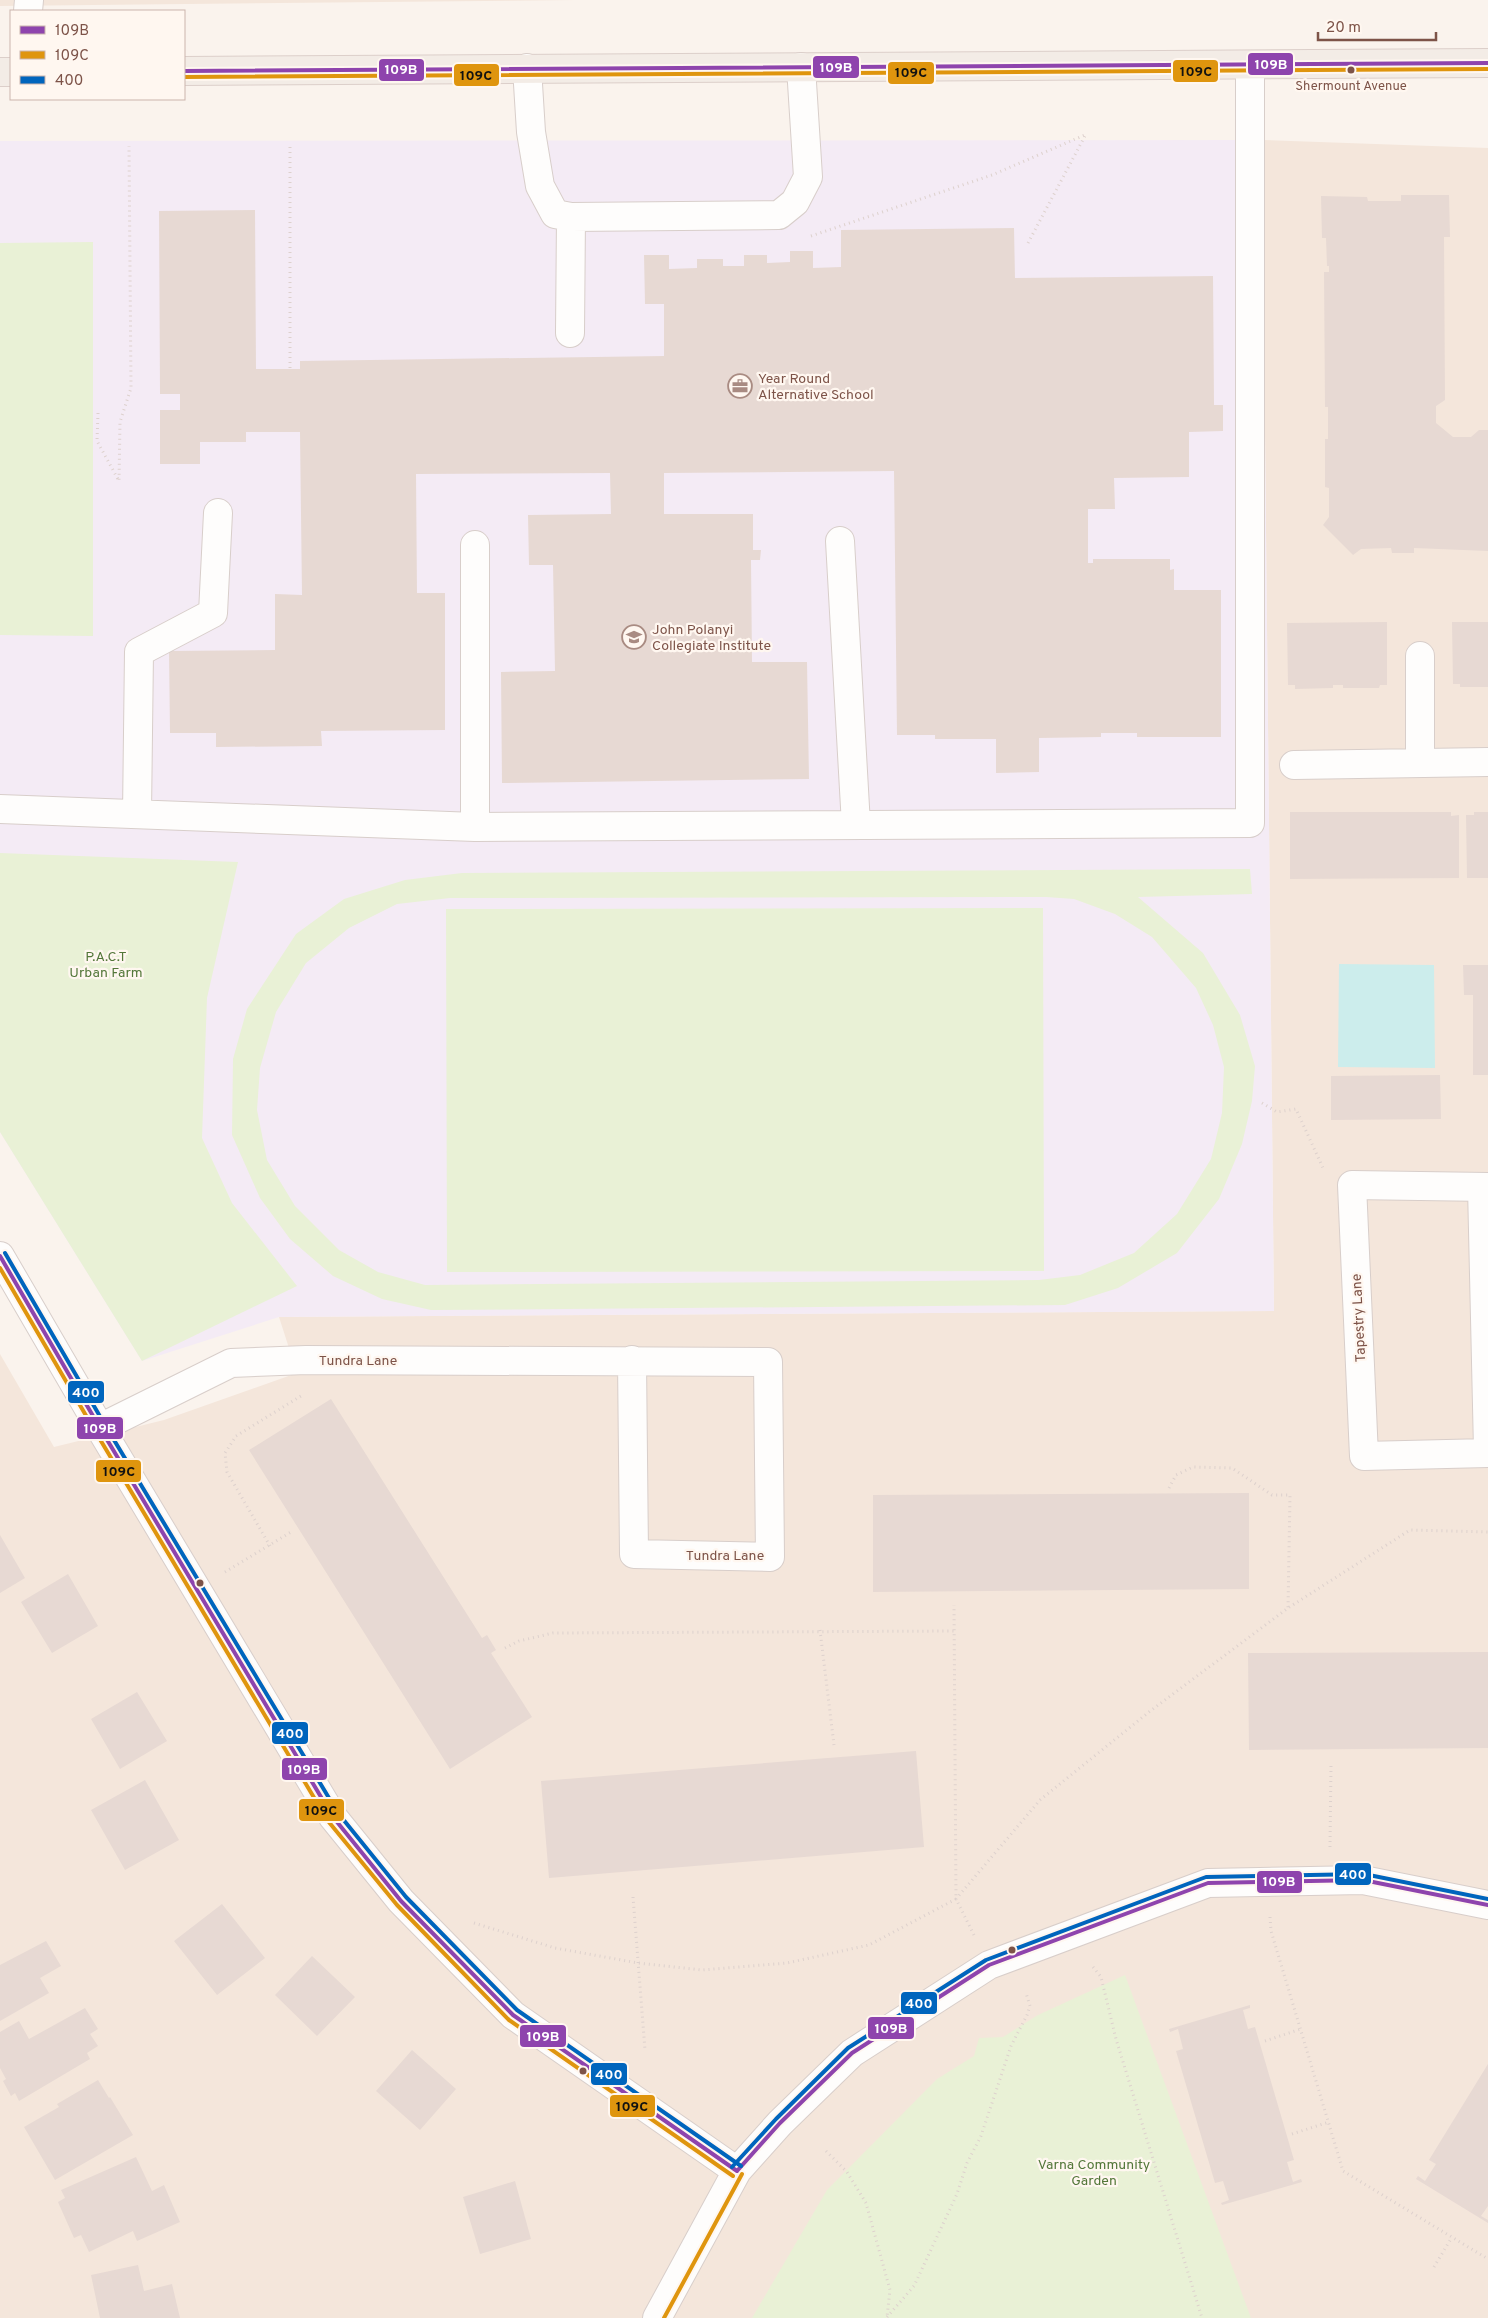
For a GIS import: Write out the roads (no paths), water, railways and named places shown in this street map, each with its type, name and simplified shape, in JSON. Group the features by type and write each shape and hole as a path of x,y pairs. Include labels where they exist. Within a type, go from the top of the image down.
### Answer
{"main road":[{"path":"185,70 1488,63"}],"street":[{"path":"0,808 475,827 1250,823 1250,65"},
{"path":"527,68 531,132 540,186 555,214 571,217 779,215 795,202 808,177 801,67"},
{"path":"570,334 571,217"},
{"path":"137,814 139,652 212,613 218,513"},
{"path":"840,541 856,825"},
{"path":"475,545 475,827"},
{"path":"1420,656 1420,763"},
{"path":"1294,765 1488,762"},
{"name":"Tapestry Lane","path":"1488,1449 1485,1187 1352,1186 1364,1456 1488,1453"},
{"path":"0,1256 100,1428 332,1817 401,1901 512,2015 737,2171"},
{"name":"Tundra Lane","path":"100,1428 231,1363 306,1360 632,1360 768,1362 770,1557 634,1554 632,1360"},
{"path":"658,2318 737,2171 780,2123 852,2053 989,1965 1208,1883 1363,1880 1488,1905"}],"water":[{"path":"1339,964 1434,965 1435,1068 1338,1067"}],"place":[{"name":"Shermount Avenue","path":"1351,70"},
{"name":"Year Round Alternative School","path":"740,386"},
{"name":"John Polanyi Collegiate Institute","path":"634,637"}],"park label":[{"name":"P.A.C.T Urban Farm","path":"106,964"},
{"name":"Varna Community Garden","path":"1094,2172"}]}
